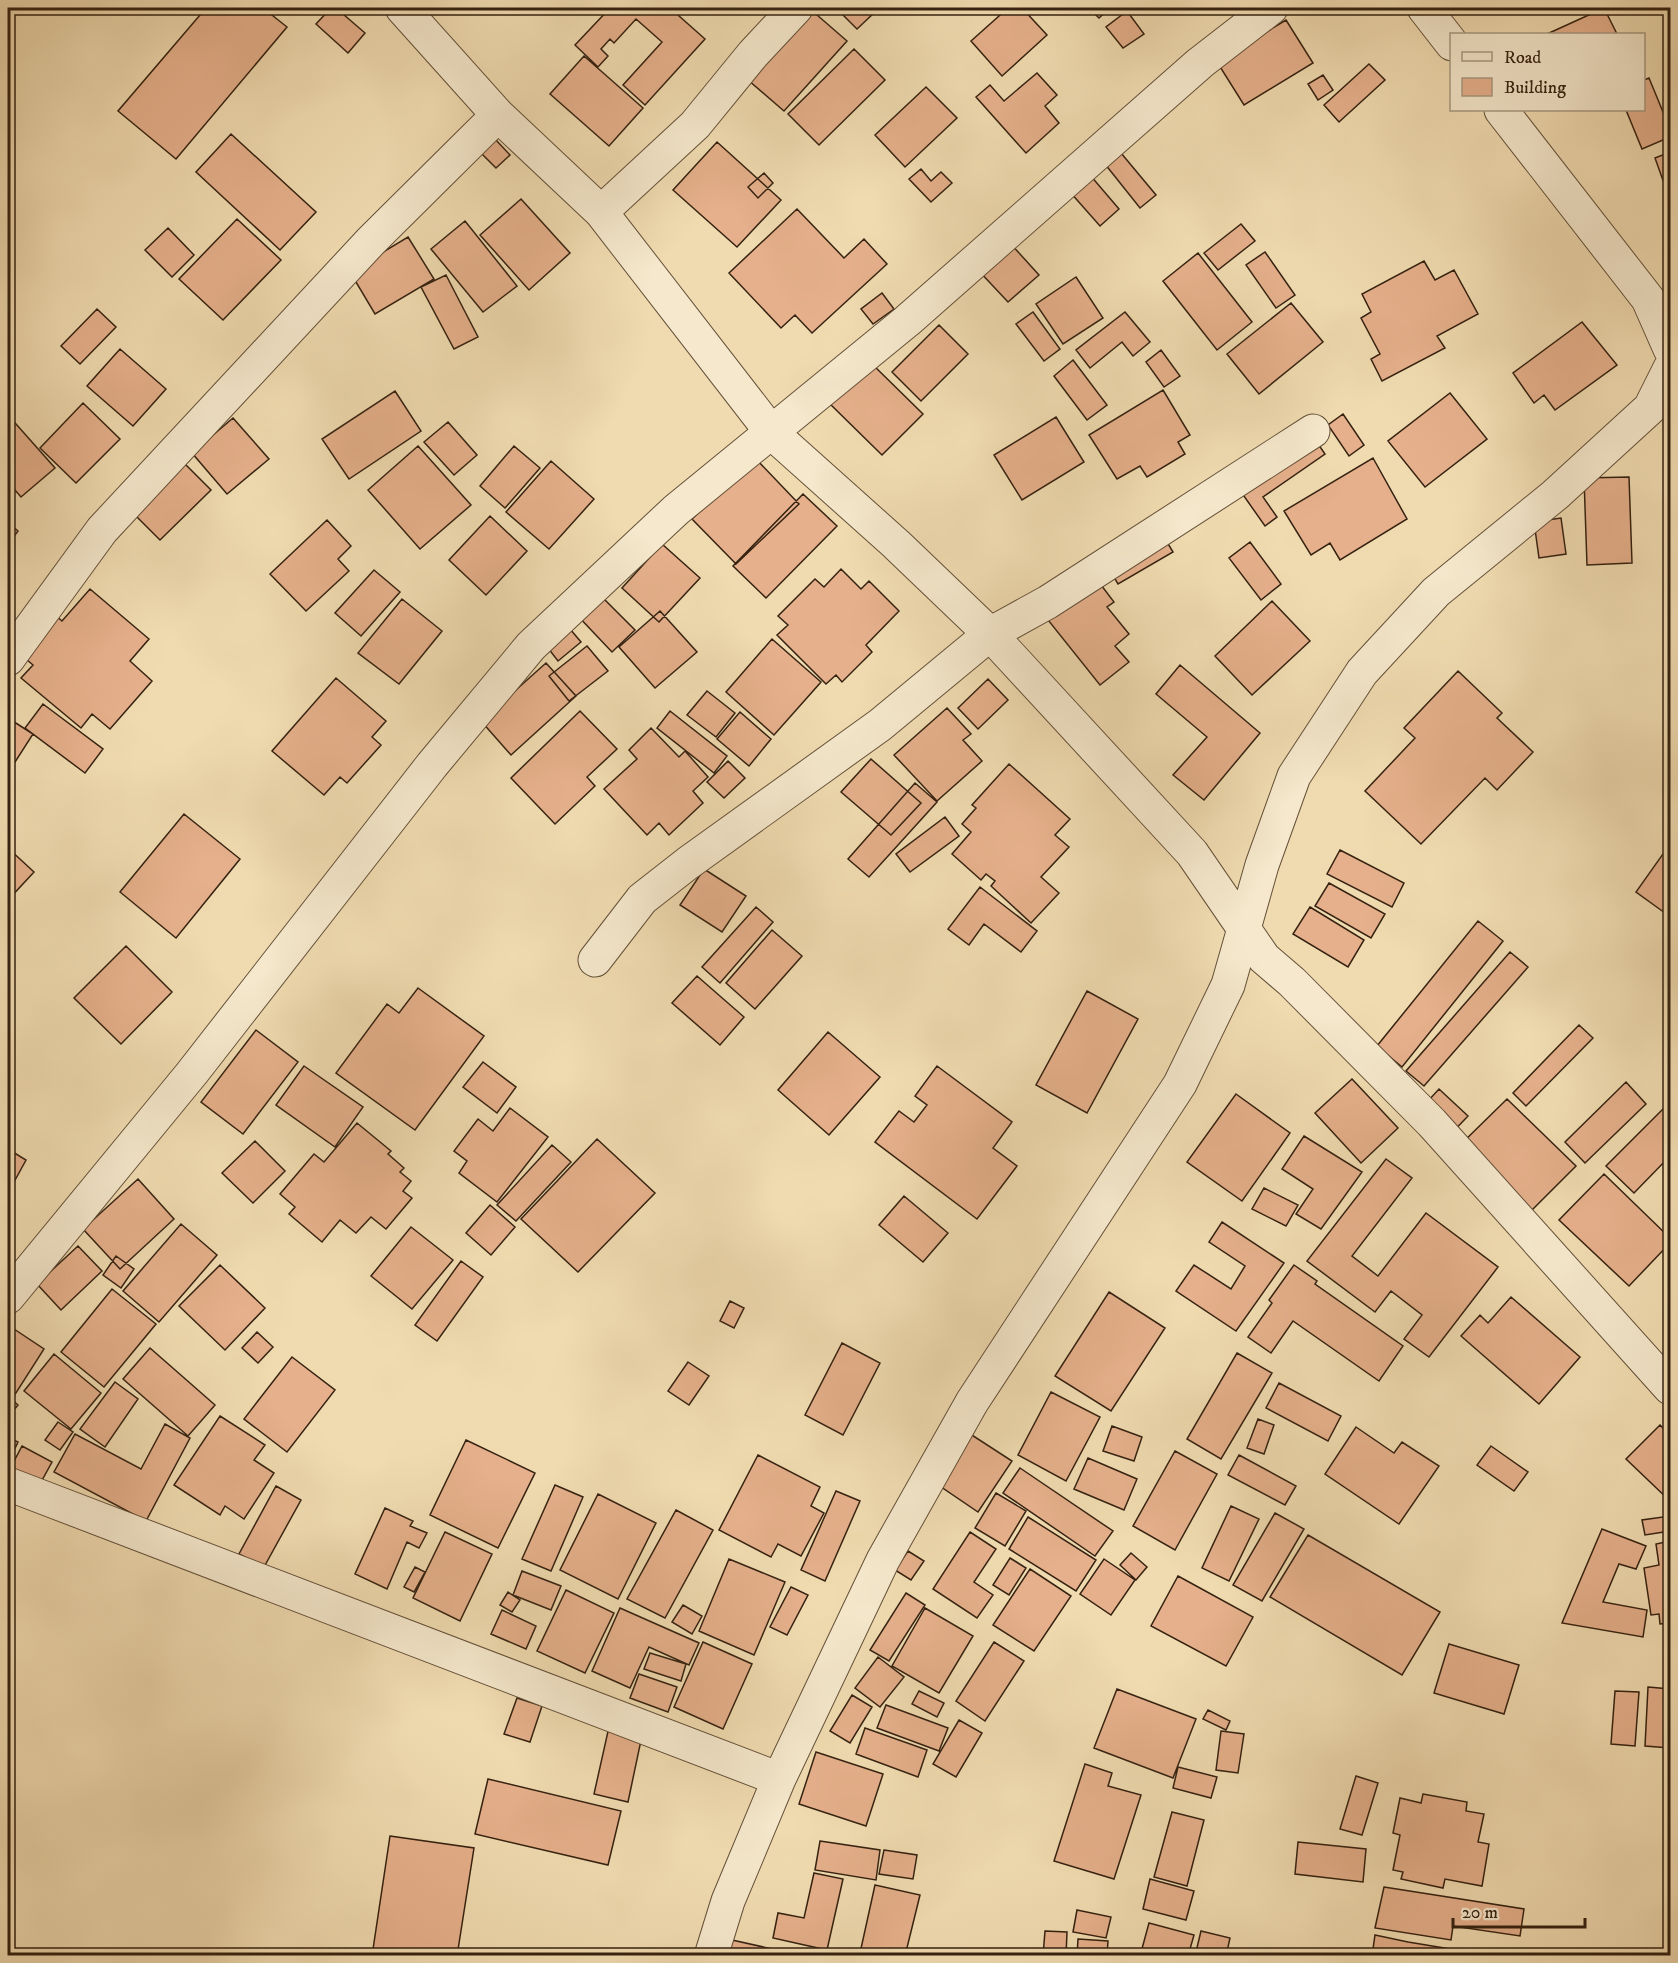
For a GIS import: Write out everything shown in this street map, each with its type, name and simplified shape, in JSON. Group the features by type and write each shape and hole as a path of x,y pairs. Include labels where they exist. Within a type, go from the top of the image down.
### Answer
{"street":[{"path":"402,8 498,115 601,212 772,433 896,544 990,634 1192,854 1264,958 1292,982 1432,1123 1549,1256 1671,1388"},
{"path":"601,212 695,124 753,54 796,8"},
{"path":"8,1296 192,1074 432,765 531,646 676,510 908,321 1200,63 1271,8"},
{"path":"1424,8 1450,41"},
{"path":"1502,111 1648,299 1671,350"},
{"path":"8,659 102,530 370,241 498,115"},
{"path":"711,1956 728,1901 779,1779 883,1560 972,1402 1180,1084 1228,986 1262,865 1294,776 1362,672 1436,592 1555,495 1650,408 1671,368"},
{"path":"595,960 642,899 688,862 880,725 990,634 1048,602 1313,431"},
{"path":"8,1485 779,1779"}],"building":[{"path":"206,8 263,8 287,27 176,159 118,111"},
{"path":"331,8 336,8 365,33 348,53 316,24"},
{"path":"610,8 670,8 705,39 645,105 623,85 662,42 636,19 614,43 610,39 601,49 608,56 598,67 575,45"},
{"path":"809,8 847,41 784,111 741,74"},
{"path":"836,8 874,8 877,10 857,29"},
{"path":"1008,8 1022,8 1047,35 1002,76 971,41"},
{"path":"1089,8 1110,8 1099,18"},
{"path":"1604,8 1616,33 1549,33"},
{"path":"1127,11 1144,34 1123,48 1106,27"},
{"path":"1286,20 1313,63 1244,105 1217,62"},
{"path":"854,49 885,80 819,145 788,114"},
{"path":"584,56 643,108 609,146 550,94"},
{"path":"1369,64 1385,80 1339,122 1324,105"},
{"path":"1037,73 1057,95 1045,106 1059,123 1026,153 976,97 990,85 1004,101"},
{"path":"1323,75 1333,90 1318,100 1308,84"},
{"path":"1649,78 1670,129 1670,137 1642,149 1626,111 1645,111 1645,80"},
{"path":"926,87 957,118 905,167 875,135"},
{"path":"231,134 316,212 280,250 196,172"},
{"path":"495,139 510,155 496,168 480,152"},
{"path":"717,142 781,200 737,247 673,190"},
{"path":"1116,147 1156,195 1140,208 1101,159"},
{"path":"1670,152 1670,200 1655,158"},
{"path":"921,169 931,181 941,172 952,183 931,202 909,179"},
{"path":"764,173 773,183 758,198 748,187"},
{"path":"1090,175 1119,209 1100,226 1070,192"},
{"path":"521,199 570,253 529,290 480,235"},
{"path":"797,209 844,258 864,239 887,264 812,333 795,315 781,328 729,273"},
{"path":"237,219 281,260 223,320 179,279"},
{"path":"465,221 517,286 483,312 431,249"},
{"path":"1241,224 1255,241 1218,270 1204,253"},
{"path":"168,228 194,255 172,277 145,250"},
{"path":"408,237 434,279 375,314 350,272"},
{"path":"1010,243 1039,275 1008,302 978,270"},
{"path":"1265,252 1295,295 1276,308 1246,265"},
{"path":"1198,253 1252,322 1217,350 1163,281"},
{"path":"1424,261 1435,280 1454,270 1478,314 1437,336 1445,348 1382,381 1371,359 1380,354 1361,318 1371,312 1362,294"},
{"path":"446,275 478,337 454,349 421,287"},
{"path":"1076,277 1103,318 1063,344 1036,304"},
{"path":"882,293 894,309 873,324 861,309"},
{"path":"1291,303 1323,342 1259,394 1227,354"},
{"path":"97,309 116,327 80,364 61,346"},
{"path":"1033,312 1060,349 1044,361 1016,324"},
{"path":"1125,312 1150,342 1133,356 1122,342 1090,368 1076,350"},
{"path":"1582,322 1617,365 1555,410 1544,395 1534,403 1513,373"},
{"path":"939,325 968,354 921,401 892,372"},
{"path":"120,349 166,389 133,426 87,386"},
{"path":"1161,350 1180,376 1164,387 1146,362"},
{"path":"1073,360 1107,405 1087,420 1054,376"},
{"path":"869,361 923,414 882,455 828,402"},
{"path":"1163,390 1190,435 1178,442 1185,454 1147,477 1140,466 1117,479 1089,435"},
{"path":"395,391 421,431 349,479 322,439"},
{"path":"1450,393 1487,439 1425,487 1388,441"},
{"path":"83,403 120,439 76,483 40,448"},
{"path":"1343,414 1364,445 1349,456 1328,425"},
{"path":"8,415 55,468 21,497 8,482"},
{"path":"1056,417 1084,462 1022,500 994,455"},
{"path":"233,418 269,459 227,494 192,453"},
{"path":"448,422 477,455 454,475 424,442"},
{"path":"1314,438 1325,454 1263,497 1277,517 1265,526 1239,489"},
{"path":"418,446 471,505 420,549 368,490"},
{"path":"514,446 540,468 505,508 480,486"},
{"path":"1373,458 1407,519 1340,560 1330,543 1311,555 1284,511"},
{"path":"756,459 799,504 736,564 692,519"},
{"path":"551,461 594,499 549,549 506,512"},
{"path":"1666,462 1670,462 1670,563 1669,547 1664,548"},
{"path":"184,463 211,490 160,540 133,513"},
{"path":"1629,477 1632,563 1587,565 1584,478"},
{"path":"803,494 837,526 766,598 733,566"},
{"path":"490,516 527,551 486,595 449,560"},
{"path":"1561,518 1566,554 1539,558 1534,522"},
{"path":"327,520 351,546 338,559 349,571 306,611 270,574"},
{"path":"8,522 18,531 8,544"},
{"path":"1164,537 1173,552 1118,584 1109,569"},
{"path":"1250,542 1281,584 1261,600 1229,558"},
{"path":"662,544 700,578 659,622 622,588"},
{"path":"841,569 861,589 869,581 899,611 866,645 872,652 842,682 836,675 826,684 777,635 788,625 778,616 815,579 824,587"},
{"path":"374,570 400,592 361,636 335,613"},
{"path":"1095,577 1114,602 1107,607 1129,634 1115,646 1129,662 1100,685 1044,615"},
{"path":"90,589 149,639 130,661 152,681 110,729 92,714 81,728 21,678 33,665 20,654 55,615 62,621"},
{"path":"598,593 635,630 612,652 576,614"},
{"path":"402,599 442,631 399,684 358,653"},
{"path":"1272,601 1310,641 1252,695 1215,656"},
{"path":"660,611 697,652 655,688 619,647"},
{"path":"570,629 581,642 558,661 548,648"},
{"path":"772,639 821,682 774,735 726,692"},
{"path":"587,646 608,671 569,701 549,676"},
{"path":"546,663 576,696 511,755 481,721"},
{"path":"1180,665 1260,733 1204,800 1173,775 1207,737 1156,694"},
{"path":"1458,671 1502,713 1497,718 1533,752 1497,790 1485,778 1421,844 1365,791 1415,738 1404,728"},
{"path":"336,678 386,721 372,737 381,745 347,783 340,777 324,795 272,751"},
{"path":"988,679 1008,700 978,729 958,708"},
{"path":"707,691 735,713 716,737 687,715"},
{"path":"43,704 103,749 85,773 25,728"},
{"path":"947,708 971,734 963,740 982,761 937,801 894,755"},
{"path":"580,711 617,749 587,777 595,786 555,824 511,778"},
{"path":"670,711 727,756 714,773 657,728"},
{"path":"740,712 771,739 749,766 717,739"},
{"path":"8,718 33,734 8,773"},
{"path":"651,728 679,757 685,751 708,777 693,791 703,803 669,835 659,823 647,835 604,789 637,759 629,750"},
{"path":"871,759 921,803 891,835 841,792"},
{"path":"728,761 745,778 724,798 707,782"},
{"path":"1009,764 1070,819 1055,835 1069,847 1041,877 1059,893 1031,923 991,886 995,881 986,874 981,880 952,854 971,832 962,824 976,808 972,805"},
{"path":"915,783 937,802 869,877 848,859"},
{"path":"184,814 240,859 176,938 120,892"},
{"path":"945,817 959,836 910,872 896,854"},
{"path":"1670,844 1670,905 1665,913 1636,892"},
{"path":"8,848 34,872 8,900"},
{"path":"1340,850 1404,883 1392,907 1327,874"},
{"path":"704,869 746,896 722,932 680,905"},
{"path":"1329,883 1385,914 1371,938 1315,906"},
{"path":"980,887 1037,931 1021,952 984,924 969,945 948,929"},
{"path":"756,907 773,922 720,983 702,967"},
{"path":"1310,907 1364,940 1348,967 1293,934"},
{"path":"1478,921 1503,941 1402,1067 1377,1046"},
{"path":"772,930 802,956 755,1009 726,983"},
{"path":"126,946 172,992 121,1044 74,998"},
{"path":"1510,952 1528,967 1424,1086 1406,1071"},
{"path":"697,976 744,1017 720,1045 672,1003"},
{"path":"418,988 484,1036 415,1130 336,1073 387,1004 399,1013"},
{"path":"1087,991 1138,1019 1087,1113 1036,1085"},
{"path":"1579,1025 1593,1038 1526,1106 1513,1093"},
{"path":"256,1030 298,1062 243,1134 201,1102"},
{"path":"828,1032 880,1077 829,1135 778,1090"},
{"path":"483,1062 516,1087 497,1113 463,1087"},
{"path":"304,1066 363,1107 335,1147 276,1105"},
{"path":"937,1066 1012,1122 993,1148 1017,1166 977,1219 875,1142 899,1111 914,1122 927,1105 915,1096"},
{"path":"1352,1079 1398,1128 1361,1163 1315,1113"},
{"path":"1626,1082 1646,1104 1585,1163 1565,1142"},
{"path":"1439,1089 1468,1116 1446,1139 1417,1113"},
{"path":"1236,1094 1290,1133 1242,1201 1187,1162"},
{"path":"1507,1099 1576,1166 1525,1217 1456,1149"},
{"path":"1670,1102 1670,1156 1634,1193 1606,1166"},
{"path":"510,1108 548,1137 497,1202 459,1173 467,1161 454,1151 478,1119 493,1131"},
{"path":"357,1123 391,1151 388,1154 404,1168 400,1172 411,1181 403,1191 412,1198 386,1229 371,1217 356,1233 340,1220 322,1242 289,1214 295,1207 280,1194 314,1154 324,1162"},
{"path":"1304,1136 1362,1172 1321,1229 1296,1214 1313,1189 1282,1169"},
{"path":"597,1139 655,1193 578,1272 521,1219"},
{"path":"255,1141 285,1171 253,1203 222,1173"},
{"path":"552,1145 571,1162 516,1221 497,1205"},
{"path":"8,1149 26,1160 8,1193"},
{"path":"1386,1159 1412,1178 1352,1256 1378,1276 1426,1213 1498,1267 1429,1357 1404,1339 1422,1315 1391,1291 1375,1312 1307,1261"},
{"path":"1604,1174 1670,1238 1670,1243 1629,1286 1559,1220"},
{"path":"138,1179 174,1219 120,1269 83,1229"},
{"path":"1264,1188 1298,1205 1286,1226 1252,1209"},
{"path":"904,1196 948,1233 923,1262 879,1225"},
{"path":"490,1205 515,1227 491,1255 466,1233"},
{"path":"1222,1222 1284,1263 1236,1331 1176,1291 1194,1265 1231,1289 1245,1266 1209,1242"},
{"path":"181,1224 217,1255 159,1322 123,1291"},
{"path":"411,1227 453,1260 412,1309 371,1276"},
{"path":"78,1246 102,1271 61,1310 37,1284"},
{"path":"116,1256 134,1269 121,1288 103,1275"},
{"path":"461,1261 483,1277 437,1341 415,1325"},
{"path":"220,1265 265,1308 225,1350 179,1306"},
{"path":"1294,1265 1317,1281 1315,1284 1403,1346 1379,1381 1293,1321 1271,1353 1248,1337 1272,1303 1269,1300"},
{"path":"112,1289 156,1324 104,1387 61,1352"},
{"path":"1109,1292 1165,1328 1111,1411 1055,1376"},
{"path":"1511,1297 1580,1357 1539,1404 1461,1336 1480,1315 1488,1323"},
{"path":"730,1301 744,1308 734,1328 720,1321"},
{"path":"8,1325 44,1349 14,1396 8,1392"},
{"path":"257,1332 273,1347 258,1363 242,1348"},
{"path":"842,1343 880,1363 843,1435 805,1415"},
{"path":"150,1348 215,1405 188,1436 123,1379"},
{"path":"1237,1353 1272,1373 1221,1459 1187,1439"},
{"path":"54,1354 101,1393 71,1429 24,1391"},
{"path":"292,1357 335,1390 287,1452 244,1419"},
{"path":"688,1362 709,1376 689,1405 668,1391"},
{"path":"115,1382 138,1399 105,1447 80,1429"},
{"path":"1279,1383 1341,1416 1328,1441 1266,1408"},
{"path":"1051,1392 1100,1417 1066,1481 1018,1455"},
{"path":"8,1396 18,1405 8,1417"},
{"path":"220,1416 265,1445 254,1460 274,1473 244,1519 225,1506 220,1515 174,1485"},
{"path":"1258,1419 1274,1425 1264,1454 1247,1448"},
{"path":"58,1422 73,1432 60,1450 45,1440"},
{"path":"165,1424 190,1438 146,1521 54,1472 75,1434 141,1469"},
{"path":"1660,1425 1670,1435 1670,1501 1626,1459"},
{"path":"1112,1426 1142,1437 1134,1461 1103,1451"},
{"path":"1356,1427 1394,1453 1402,1442 1439,1466 1399,1524 1325,1474"},
{"path":"961,1428 1012,1461 978,1512 928,1478"},
{"path":"8,1437 18,1442 8,1463"},
{"path":"466,1440 535,1473 498,1548 430,1515"},
{"path":"22,1446 52,1462 41,1482 11,1467"},
{"path":"1491,1446 1528,1472 1514,1491 1477,1465"},
{"path":"1175,1451 1217,1474 1175,1550 1133,1526"},
{"path":"758,1455 820,1487 811,1506 824,1513 801,1556 778,1544 771,1557 719,1530"},
{"path":"1239,1455 1296,1486 1285,1505 1228,1475"},
{"path":"1088,1458 1137,1479 1124,1510 1074,1489"},
{"path":"1020,1468 1113,1531 1095,1556 1003,1493"},
{"path":"555,1485 583,1497 551,1571 522,1559"},
{"path":"276,1486 301,1500 264,1567 239,1554"},
{"path":"836,1491 860,1501 825,1581 801,1570"},
{"path":"996,1493 1026,1511 1005,1546 975,1528"},
{"path":"598,1494 656,1523 618,1599 560,1570"},
{"path":"1231,1506 1259,1519 1229,1581 1202,1568"},
{"path":"385,1508 413,1521 410,1526 427,1533 419,1548 407,1542 387,1589 355,1574"},
{"path":"676,1510 713,1530 665,1618 627,1599"},
{"path":"1275,1513 1304,1529 1262,1601 1233,1585"},
{"path":"1670,1516 1670,1531 1645,1535 1642,1520"},
{"path":"1028,1517 1096,1560 1076,1591 1009,1549"},
{"path":"1602,1529 1646,1546 1636,1569 1619,1564 1603,1602 1647,1610 1643,1637 1562,1623"},
{"path":"445,1532 492,1554 460,1621 413,1598"},
{"path":"970,1532 996,1549 974,1582 993,1595 977,1618 933,1589"},
{"path":"1308,1535 1440,1612 1402,1675 1270,1597"},
{"path":"1670,1541 1670,1623 1660,1624 1659,1614 1651,1615 1644,1568 1659,1565 1656,1544"},
{"path":"908,1551 924,1561 911,1580 895,1570"},
{"path":"1131,1553 1147,1567 1136,1580 1120,1565"},
{"path":"1010,1558 1026,1568 1009,1595 993,1585"},
{"path":"729,1559 785,1582 754,1655 699,1631"},
{"path":"1104,1559 1135,1580 1111,1615 1080,1594"},
{"path":"415,1567 425,1572 414,1592 404,1587"},
{"path":"1030,1569 1071,1596 1034,1651 993,1625"},
{"path":"522,1571 561,1586 551,1610 513,1595"},
{"path":"1178,1576 1253,1617 1226,1666 1151,1626"},
{"path":"791,1587 808,1595 787,1635 770,1627"},
{"path":"566,1590 614,1613 585,1673 537,1651"},
{"path":"508,1592 520,1600 512,1612 500,1605"},
{"path":"906,1593 925,1605 889,1661 870,1650"},
{"path":"683,1605 702,1616 692,1634 672,1622"},
{"path":"620,1608 699,1643 689,1665 649,1647 630,1688 592,1671"},
{"path":"925,1608 973,1636 939,1693 892,1666"},
{"path":"502,1610 536,1626 526,1649 491,1634"},
{"path":"703,1642 752,1664 723,1729 674,1707"},
{"path":"994,1642 1024,1661 985,1721 956,1701"},
{"path":"1449,1644 1519,1665 1504,1714 1434,1693"},
{"path":"650,1653 686,1664 681,1681 644,1669"},
{"path":"878,1657 904,1677 880,1707 855,1688"},
{"path":"639,1674 677,1687 668,1712 630,1698"},
{"path":"1648,1687 1670,1689 1670,1748 1645,1746"},
{"path":"1117,1689 1196,1719 1173,1778 1094,1748"},
{"path":"919,1691 944,1703 937,1717 912,1704"},
{"path":"1615,1691 1639,1692 1635,1746 1611,1744"},
{"path":"852,1695 872,1707 850,1743 830,1731"},
{"path":"517,1698 542,1706 530,1742 504,1734"},
{"path":"886,1705 948,1728 939,1751 877,1728"},
{"path":"1208,1710 1230,1721 1226,1730 1203,1719"},
{"path":"611,1718 644,1726 628,1802 594,1794"},
{"path":"959,1720 982,1733 956,1777 933,1764"},
{"path":"865,1728 927,1750 918,1777 856,1754"},
{"path":"1221,1731 1244,1734 1238,1773 1216,1770"},
{"path":"816,1752 883,1774 866,1826 799,1804"},
{"path":"1085,1764 1112,1773 1108,1786 1141,1795 1114,1879 1054,1861"},
{"path":"1178,1767 1217,1777 1211,1798 1173,1788"},
{"path":"1356,1776 1378,1783 1362,1835 1340,1829"},
{"path":"488,1779 621,1811 608,1865 475,1834"},
{"path":"1423,1794 1467,1802 1466,1811 1484,1814 1478,1842 1489,1844 1482,1886 1445,1879 1443,1888 1401,1879 1403,1872 1393,1870 1400,1835 1393,1833 1400,1798 1421,1803"},
{"path":"1172,1812 1204,1820 1187,1886 1154,1877"},
{"path":"390,1836 474,1848 457,1956 372,1956"},
{"path":"820,1841 880,1850 876,1880 815,1870"},
{"path":"1298,1842 1366,1849 1363,1882 1295,1874"},
{"path":"884,1850 917,1855 913,1879 879,1874"},
{"path":"814,1873 843,1879 827,1950 773,1938 778,1913 804,1918"},
{"path":"1150,1879 1194,1891 1186,1920 1143,1909"},
{"path":"875,1885 920,1895 905,1956 860,1953"},
{"path":"1384,1887 1524,1909 1520,1936 1453,1926 1451,1940 1375,1928"},
{"path":"1077,1910 1111,1917 1106,1938 1073,1932"},
{"path":"1149,1923 1194,1935 1188,1956 1140,1956"},
{"path":"1045,1931 1067,1932 1066,1956 1043,1956"},
{"path":"1201,1931 1230,1938 1226,1956 1195,1956"},
{"path":"1375,1935 1408,1942 1493,1956 1372,1956"},
{"path":"1078,1939 1108,1941 1107,1956 1077,1956"},
{"path":"732,1940 804,1956 728,1956"}]}
